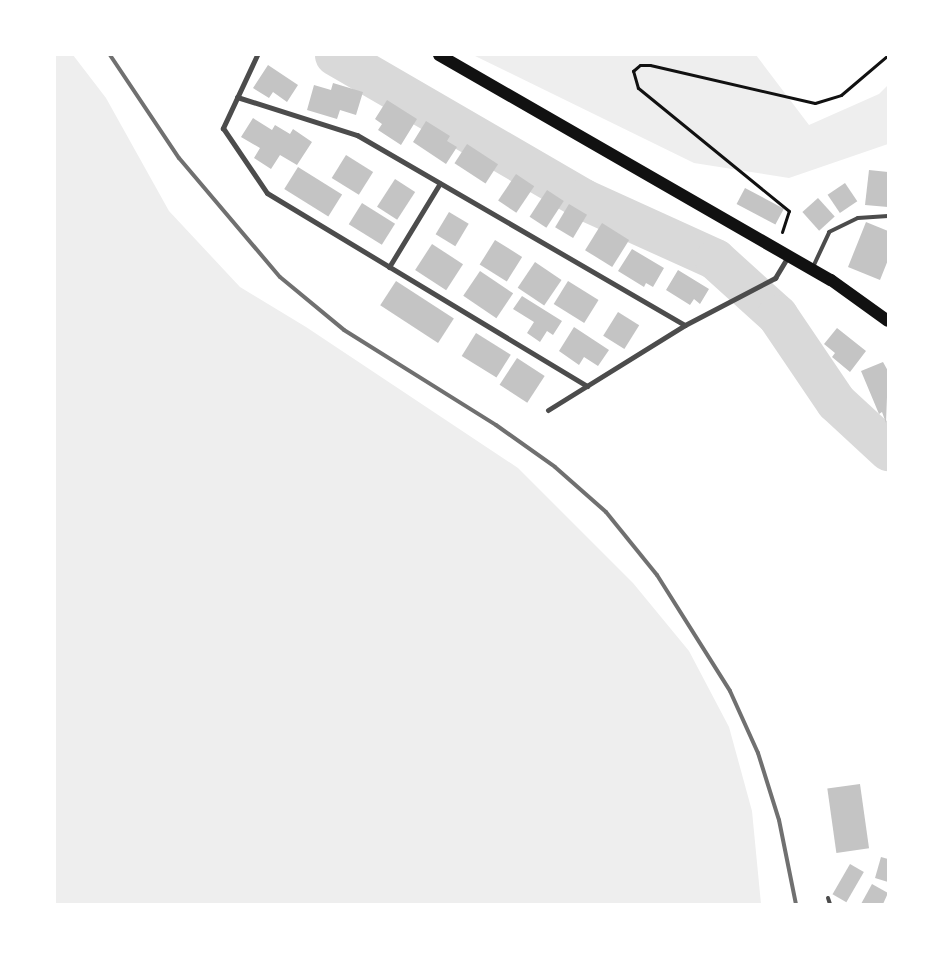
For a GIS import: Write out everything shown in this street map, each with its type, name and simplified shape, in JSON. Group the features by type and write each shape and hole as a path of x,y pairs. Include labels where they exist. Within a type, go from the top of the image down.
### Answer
{"main road":[{"path":"439,55 812,269 888,321"}],"street":[{"path":"257,55 223,128 267,193 587,386"},
{"path":"237,98 357,135 685,325"},
{"path":"389,266 440,183"},
{"path":"548,410 685,325 775,278 788,256"}],"lane":[{"path":"812,269 829,232 858,218 888,216"},
{"path":"828,898 830,904"}],"path":[{"path":"776,249 789,211 638,88 633,72 640,65 650,65 815,103 841,95 888,55"}],"shaded area":[{"path":"55,55 73,55 106,98 169,211 240,287 306,327 518,468 633,583 689,651 729,727 752,811 761,904 55,904"},
{"path":"473,55 756,55 809,125 879,94 888,85 888,144 789,178 694,163"}],"building":[{"path":"268,65 298,85 287,102 273,92 269,98 253,88"},
{"path":"333,83 363,92 356,115 340,110 337,119 307,110 314,85 331,90"},
{"path":"387,100 417,119 401,145 378,130 382,124 375,119"},
{"path":"253,118 272,130 275,125 290,134 293,129 312,142 297,165 280,155 271,169 254,158 260,148 241,137"},
{"path":"426,121 450,136 447,141 457,147 446,164 413,142"},
{"path":"467,144 498,164 486,183 454,163"},
{"path":"346,155 373,172 359,195 332,178"},
{"path":"298,167 342,195 328,217 284,189"},
{"path":"869,170 888,172 888,207 865,205"},
{"path":"516,174 534,186 516,213 498,201"},
{"path":"395,179 415,192 397,220 377,207"},
{"path":"845,183 857,201 840,213 828,195"},
{"path":"745,188 784,209 775,225 737,204"},
{"path":"547,190 564,201 546,228 530,217"},
{"path":"818,198 835,217 819,231 802,212"},
{"path":"362,203 395,224 382,245 349,224"},
{"path":"569,204 587,215 573,238 555,227"},
{"path":"449,212 469,224 455,246 436,234"},
{"path":"866,222 888,231 888,260 880,280 848,267"},
{"path":"602,223 629,240 612,267 585,250"},
{"path":"495,240 522,257 507,282 480,265"},
{"path":"432,244 463,264 446,290 415,270"},
{"path":"632,249 664,268 653,287 646,283 644,287 618,271"},
{"path":"535,262 562,280 544,306 518,288"},
{"path":"678,270 709,289 700,304 694,299 690,305 666,290"},
{"path":"480,271 513,293 496,318 463,296"},
{"path":"396,281 454,319 438,343 380,305"},
{"path":"568,281 599,300 584,323 554,304"},
{"path":"522,296 562,321 553,335 547,331 540,342 527,333 534,322 513,309"},
{"path":"618,312 639,325 624,349 603,336"},
{"path":"574,327 609,350 598,366 584,357 579,365 559,351"},
{"path":"837,328 866,351 850,372 832,357 835,353 824,344"},
{"path":"476,333 511,355 496,378 462,356"},
{"path":"517,358 545,376 527,403 500,385"},
{"path":"883,362 888,371 886,423 882,412 879,414 861,371"},
{"path":"860,784 869,848 836,853 827,789"},
{"path":"881,857 888,859 888,882 875,878"},
{"path":"850,864 864,872 846,902 832,894"},
{"path":"872,884 888,893 883,904 861,904"}],"waterway":[{"path":"335,55 583,199 715,259 777,315 836,402 888,450"}],"railway":[{"path":"110,55 179,158 280,277 344,330 496,425 555,467 606,512 657,575 730,691 758,753 779,820 796,904"}]}
